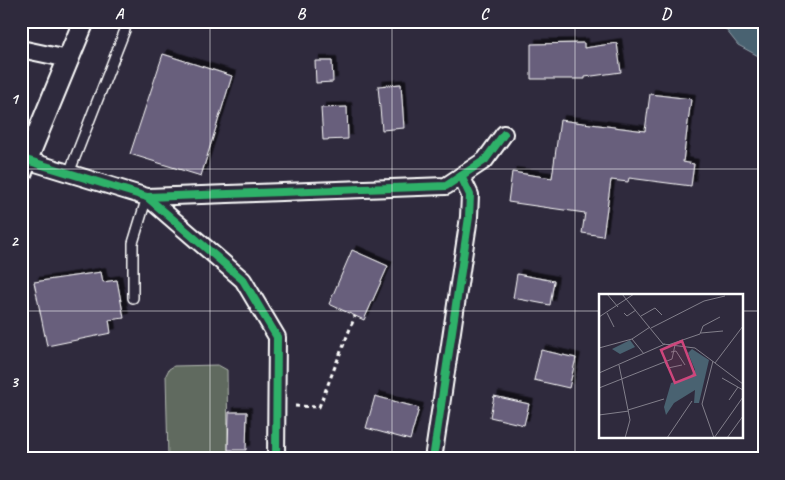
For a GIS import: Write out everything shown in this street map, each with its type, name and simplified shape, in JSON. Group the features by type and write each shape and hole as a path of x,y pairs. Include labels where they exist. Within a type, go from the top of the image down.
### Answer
{"street":[{"path":"84,21 24,167 69,173 147,197 446,186 484,160 504,134"},
{"path":"21,48 68,59"},
{"path":"433,459 469,218 470,195 461,176"},
{"path":"147,197 243,280 277,337 276,459"}],"lane":[{"path":"69,173 125,30"},
{"path":"133,298 133,243 147,197"}],"path":[{"path":"277,405 319,407 355,316"}],"green space":[{"path":"218,365 227,370 228,459 168,459 166,375 169,369 174,366"}],"water":[{"path":"719,21 764,21 764,59 738,45"},
{"path":"764,259 764,459 759,459 762,438 762,267"}],"building":[{"path":"584,43 584,48 617,43 621,72 585,77 585,79 531,79 531,44"},
{"path":"163,54 232,76 201,176 130,154"},
{"path":"315,61 332,61 333,82 316,83"},
{"path":"401,84 404,128 382,130 378,86"},
{"path":"650,94 691,99 683,162 694,164 691,186 629,178 628,182 611,180 603,236 582,233 585,213 508,202 512,172 552,178 560,120 645,131"},
{"path":"347,107 348,139 323,140 321,108"},
{"path":"352,250 388,266 364,320 329,304"},
{"path":"101,272 103,282 117,280 124,318 109,320 111,333 47,346 34,282"},
{"path":"517,274 554,281 550,305 513,298"},
{"path":"541,350 576,358 569,388 534,380"},
{"path":"375,396 419,408 410,440 366,428"},
{"path":"494,396 529,404 524,425 490,417"},
{"path":"229,412 247,412 246,450 228,450"}],"cycle path":[{"path":"147,197 446,186 485,160 504,134"},
{"path":"26,160 147,197 243,280 277,337 276,459"},
{"path":"433,459 469,217 470,195 461,176"}]}
